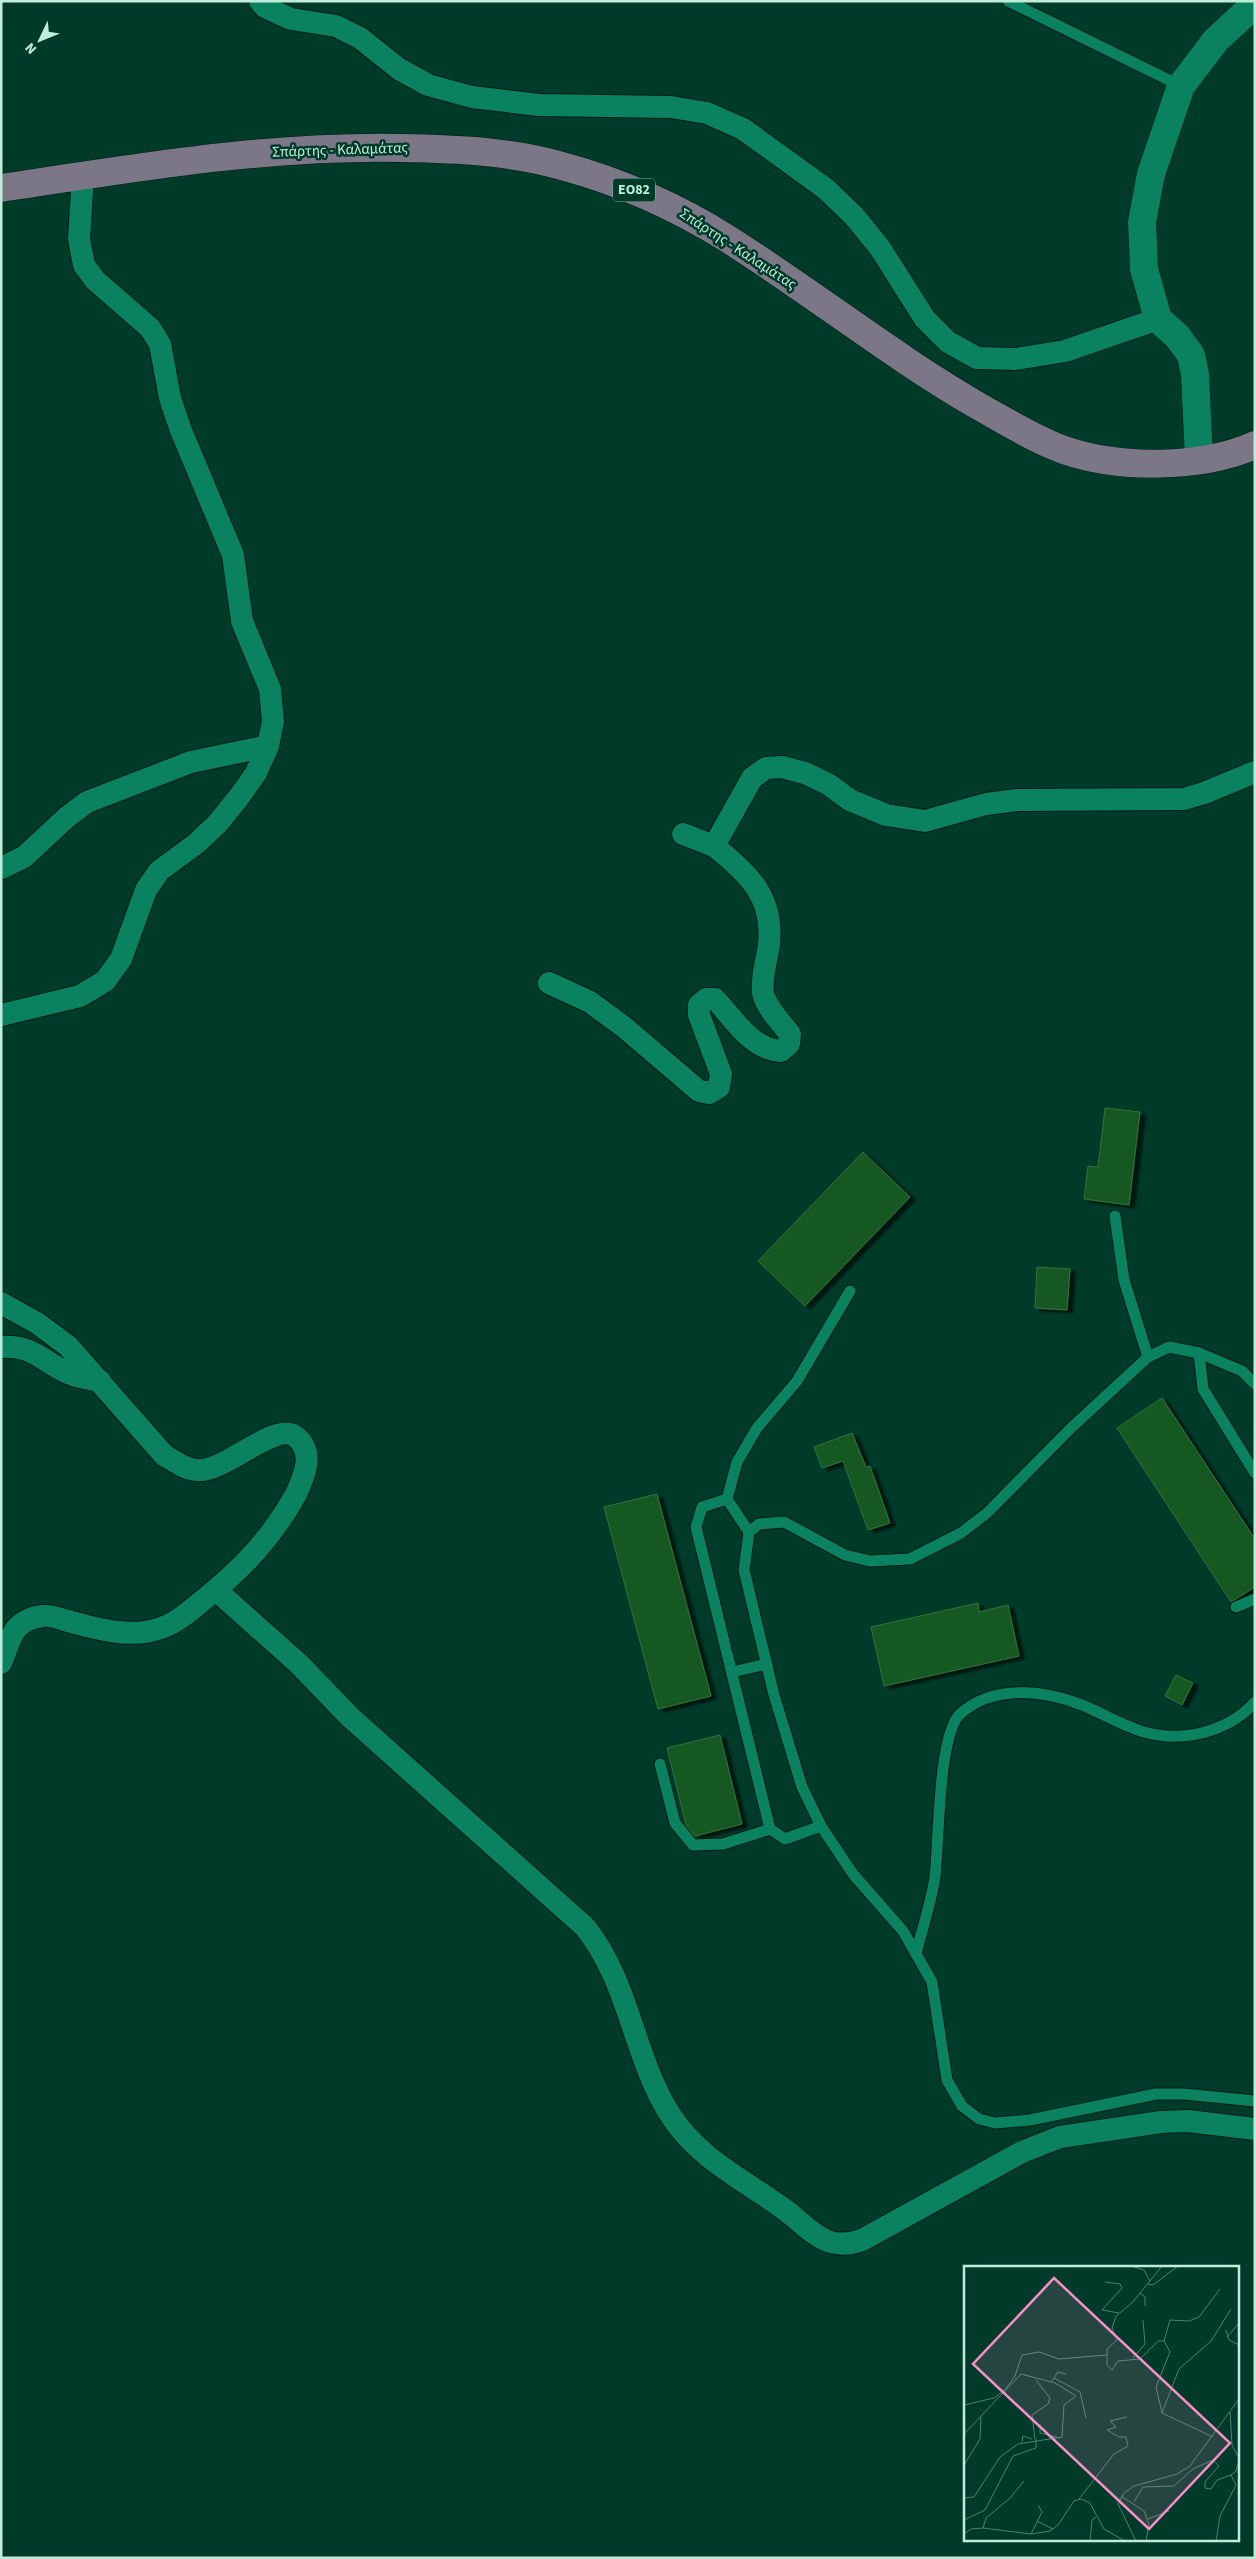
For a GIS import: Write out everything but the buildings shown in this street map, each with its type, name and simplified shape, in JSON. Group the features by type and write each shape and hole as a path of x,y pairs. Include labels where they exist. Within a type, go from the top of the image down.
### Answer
{"main road":[{"name":"Σπάρτης - Καλαμάτας","path":"1,188 280,151 348,147 474,149 561,165 630,188 682,212 729,240 902,359 1028,434 1063,450 1112,462 1137,465 1199,459"},
{"name":"ΕΟ82","path":"1199,459 1226,455 1255,445"}],"street":[{"path":"260,1 265,7 291,19 336,26 360,38 399,69 428,85 472,97 539,105 670,106 707,112 743,129 826,189 854,216 880,248 925,319 948,342 977,358 1016,359 1065,351 1158,319"},
{"path":"1199,459 1195,374 1191,355 1177,336 1158,319 1144,269 1142,222 1151,174 1181,86 1216,40 1255,4"},
{"path":"1,1015 80,996 105,981 121,959 146,890 160,871 197,843 218,823 256,773 268,746 273,721 270,689 242,621 233,555 170,398 160,344 150,328 95,280 84,265 79,239 83,176"},
{"path":"1,868 24,856 67,817 87,802 191,762 268,746"},
{"path":"714,846 752,778 766,768 782,767 805,773 828,784 850,800 886,815 925,821 986,804 1017,800 1184,799 1204,793 1255,772"},
{"path":"549,983 590,1002 624,1027 699,1091 710,1093 719,1087 721,1074 699,1015 699,1004 706,998 715,999 746,1033 769,1050 781,1051 789,1044 790,1034 771,1010 763,994 763,974 771,924 766,905 755,883 736,863 714,846 684,834"},
{"path":"1,1303 37,1323 68,1346 100,1380 164,1455 179,1465 196,1470 214,1469 265,1440 280,1434 292,1434 303,1443 308,1459 303,1480 286,1512 257,1552 216,1590 185,1615 162,1628 131,1633 107,1631 44,1616 30,1618 14,1632 1,1663"},
{"path":"1,1347 15,1347 36,1352 73,1375 100,1380"},
{"path":"216,1590 299,1664 350,1717 585,1927 606,1956 616,1976 662,2100 685,2134 731,2174 778,2204 813,2234 827,2242 849,2244 862,2240 1022,2152 1060,2137 1161,2122 1188,2121 1255,2129"}],"lane":[{"path":"1008,1 1181,86"},
{"path":"1115,1216 1124,1280 1148,1357"},
{"path":"850,1291 797,1382 757,1428 737,1462 727,1499 749,1532 744,1570 767,1664 802,1787 821,1826 853,1874 903,1931 932,1982 947,2080 962,2106 979,2119 995,2123 1030,2120 1156,2094 1184,2094 1255,2101"},
{"path":"749,1532 759,1524 784,1522 845,1555 870,1561 910,1559 961,1533 987,1513 1071,1428 1148,1357 1169,1347 1199,1353 1242,1371 1255,1384"},
{"path":"1199,1353 1203,1389 1255,1473"},
{"path":"727,1499 702,1507 696,1527 770,1829 785,1838 821,1826"},
{"path":"1236,1607 1255,1599"},
{"path":"732,1672 767,1664"},
{"path":"916,1954 935,1878 947,1742 959,1716 978,1702 1012,1691 1045,1694 1080,1704 1144,1732 1185,1736 1219,1729 1255,1702"},
{"path":"660,1764 675,1823 693,1845 723,1844 770,1829"}]}
